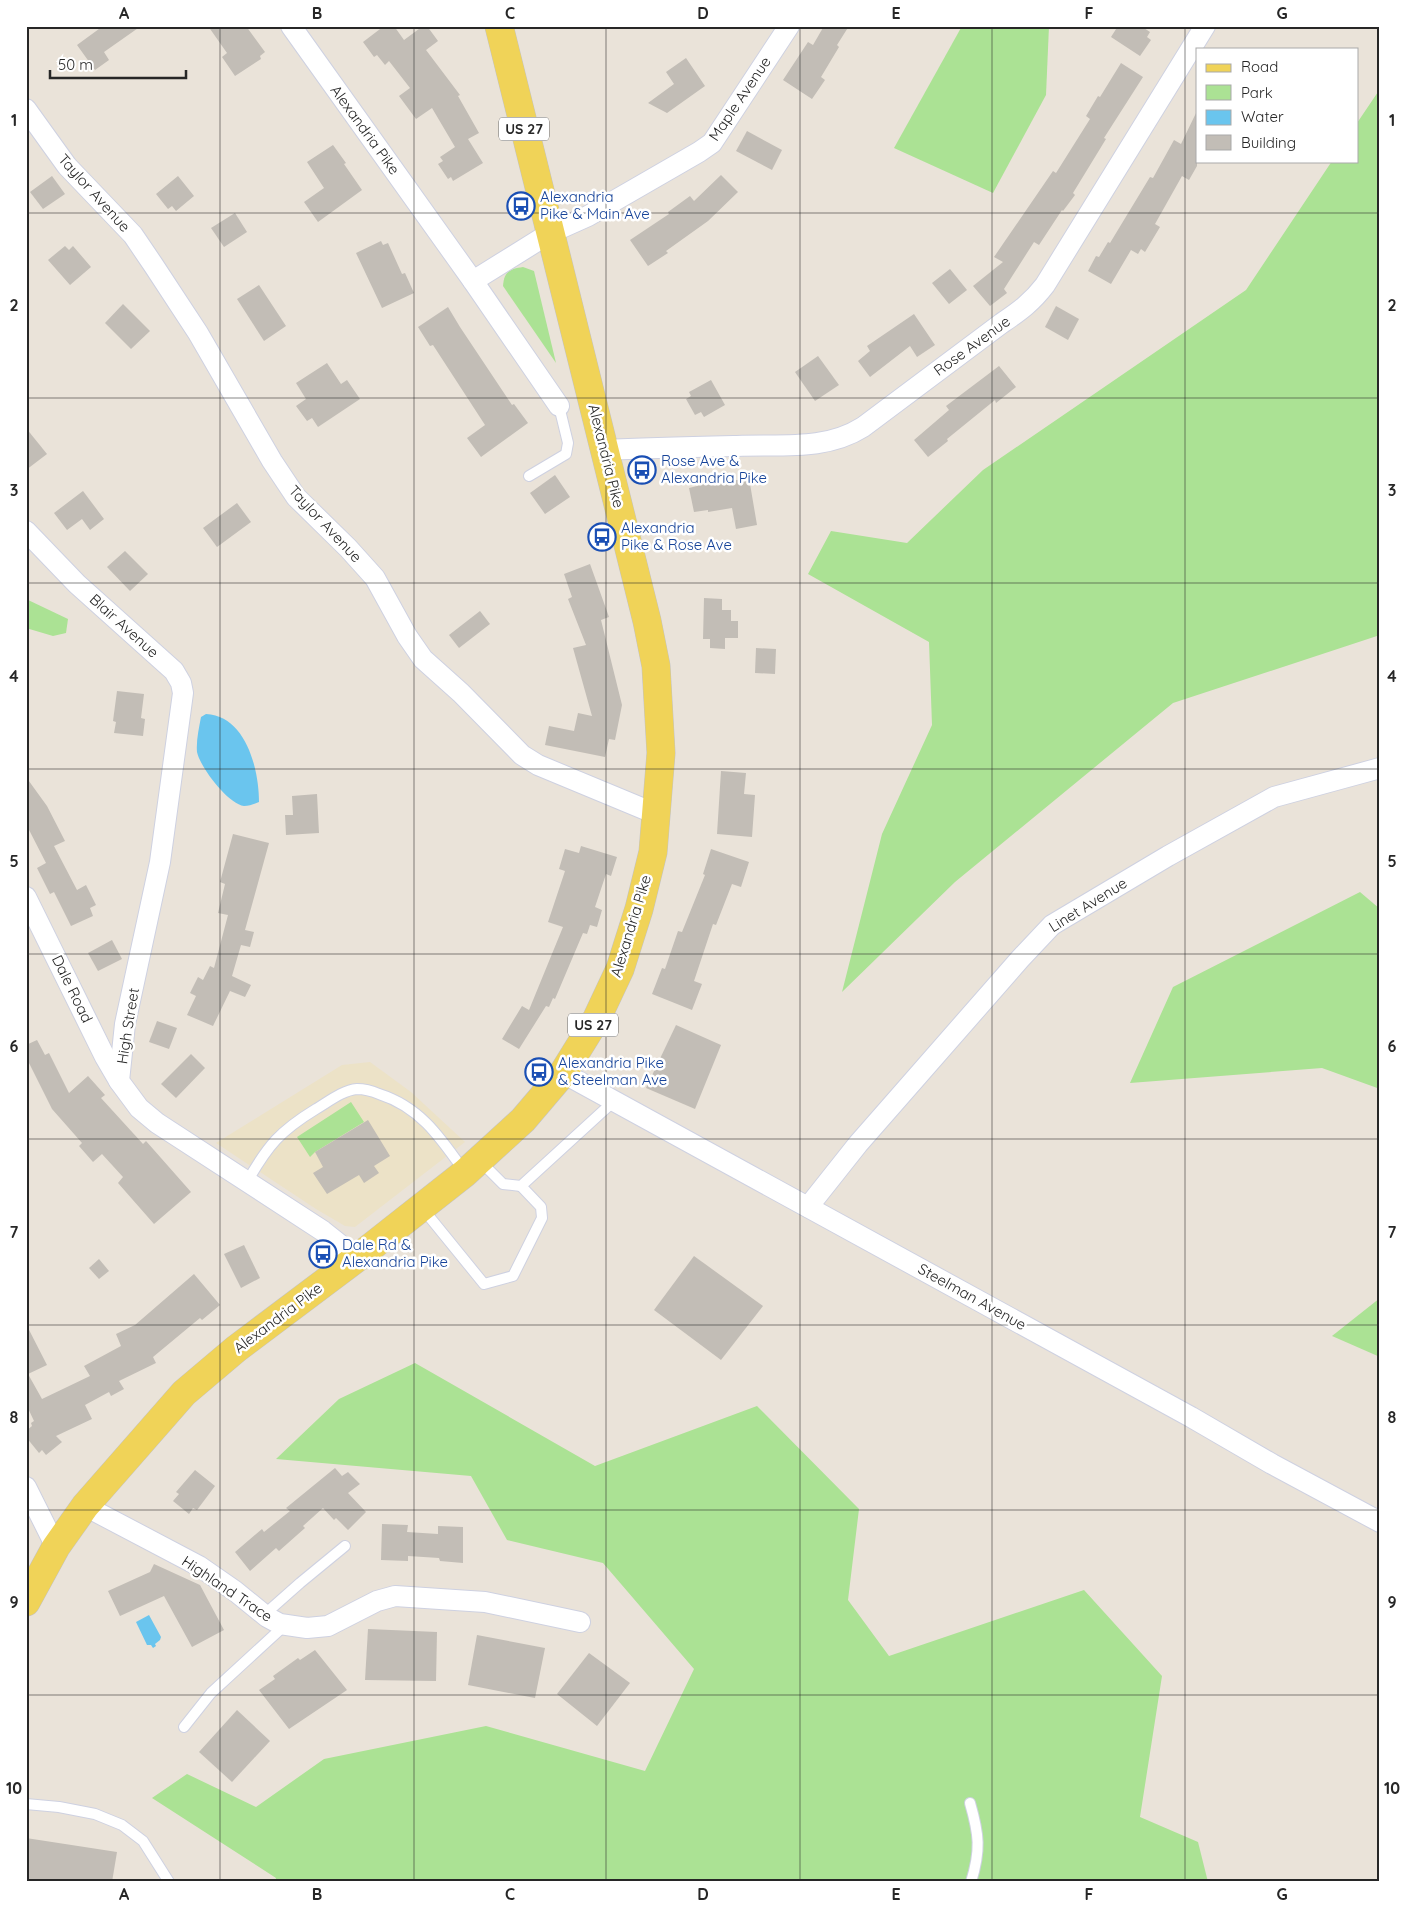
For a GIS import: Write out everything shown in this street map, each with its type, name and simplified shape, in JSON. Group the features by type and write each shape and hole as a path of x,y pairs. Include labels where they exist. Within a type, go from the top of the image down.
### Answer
{"main road":[{"name":"Alexandria Pike","path":"26,1602 56,1547 85,1506 184,1393 236,1349 357,1258 472,1166 523,1120 562,1073 597,1018 620,969 639,909 653,852 662,753 656,666 647,621 499,26"}],"street":[{"name":"Alexandria Pike","path":"291,26 473,281 559,406"},
{"name":"Maple Avenue","path":"473,281 550,233 588,216 700,152 712,143 789,26"},
{"name":"Rose Avenue","path":"604,450 791,446 827,442 849,436 863,427 1026,307 1034,298 1045,285 1204,26"},
{"name":"Taylor Avenue","path":"26,109 66,166 133,235 198,333 272,461 296,497 348,548 375,578 407,636 423,659 461,693 522,755 538,765 656,814"},
{"name":"Blair Avenue","path":"26,531 77,584 174,671 183,693 177,737"},
{"name":"High Street","path":"177,737 160,862 125,1024 119,1081 140,1108 157,1123 323,1230 357,1258"},
{"name":"Linet Avenue","path":"808,1207 865,1137 1020,959 1052,925 1168,856 1274,797 1380,768"},
{"name":"Dale Road","path":"26,897 104,1057 119,1081"},
{"name":"Steelman Avenue","path":"562,1073 1380,1522"},
{"path":"26,1487 56,1547"},
{"name":"Highland Trace","path":"85,1506 199,1566 280,1624 307,1628 328,1626 377,1602 395,1596 485,1602 580,1622"}],"lane":[{"path":"530,476 566,454 568,443 559,406"},
{"path":"247,1182 266,1149 288,1127 343,1093 356,1089 372,1091 392,1098 418,1113 435,1132 472,1166 503,1184 521,1186 541,1207 542,1218 514,1276 484,1284 421,1206"},
{"path":"521,1186 614,1101"},
{"path":"265,1614 345,1546"},
{"path":"184,1727 211,1694 285,1625"},
{"path":"970,1803 978,1831 977,1863 971,1882"},
{"path":"26,1804 59,1807 95,1814 122,1826 144,1841 169,1882"}],"shaded area":[{"path":"370,1062 411,1092 465,1142 355,1227 345,1226 316,1209 216,1143 342,1065"}],"green space":[{"path":"962,26 1049,26 1046,95 993,193 894,148"},
{"path":"1380,89 1380,635 1173,703 955,882 842,992 882,834 932,725 929,642 808,574 831,531 907,543 983,470 1246,290 1331,162 1358,162 1358,122"},
{"path":"523,267 534,271 556,363 503,286 508,272"},
{"path":"26,599 68,619 66,633 53,636 26,628"},
{"path":"1360,892 1380,909 1380,1089 1322,1068 1130,1083 1173,987"},
{"path":"351,1102 364,1122 310,1157 297,1137"},
{"path":"1380,1298 1380,1357 1332,1336"},
{"path":"415,1363 595,1466 757,1406 859,1509 848,1600 889,1656 1084,1590 1162,1676 1140,1817 1198,1842 1208,1882 275,1882 276,1878 152,1798 187,1774 256,1807 324,1759 486,1726 645,1771 694,1669 603,1563 507,1540 471,1476 276,1459 339,1399"}],"water":[{"path":"206,714 220,717 231,724 248,746 256,775 259,802 244,806 230,799 203,766 197,752 197,743 201,717"},
{"path":"149,1615 161,1637 153,1648 151,1645 147,1645 136,1622"}],"building":[{"path":"103,26 141,26 104,52 109,60 95,70 77,45"},
{"path":"208,26 246,26 265,52 260,56 261,59 235,76 222,57 227,53"},
{"path":"384,26 394,26 404,40 423,26 427,26 438,41 426,50 460,95 458,96 479,133 468,139 483,163 453,181 451,177 448,179 438,164 443,161 440,157 455,147 432,108 416,119 399,96 410,88 389,61 385,65 377,55 374,57 363,42"},
{"path":"824,26 849,26 821,77 825,80 812,99 783,80 808,42 813,45"},
{"path":"1118,26 1141,26 1150,32 1147,37 1151,40 1140,56 1111,37"},
{"path":"686,58 705,86 667,113 648,103 674,84 666,72"},
{"path":"1121,63 1143,77 1104,138 1106,139 1073,193 1075,195 1062,210 1039,245 1034,242 1004,289 1007,293 990,306 973,286 1003,262 994,257 1053,171 1056,173 1090,119 1086,116"},
{"path":"1196,113 1197,166 1189,180 1182,176 1155,224 1160,227 1145,252 1141,249 1138,254 1131,250 1111,284 1088,271 1096,256 1099,257 1108,242 1110,243 1150,177 1153,178 1174,140 1181,144"},
{"path":"747,131 782,150 772,170 736,151"},
{"path":"333,145 362,190 318,222 304,202 324,188 307,162"},
{"path":"721,175 738,192 708,221 666,251 668,253 648,266 630,240 669,214 668,212 690,196 694,201"},
{"path":"52,176 65,194 43,209 30,192"},
{"path":"178,176 194,196 176,211 172,206 168,209 156,194"},
{"path":"235,213 247,232 224,247 211,228"},
{"path":"381,241 383,245 388,243 402,274 405,273 414,293 382,308 356,253"},
{"path":"65,246 69,250 73,246 91,267 70,285 48,260"},
{"path":"950,269 967,290 949,304 932,283"},
{"path":"259,285 286,326 264,341 237,299"},
{"path":"123,304 150,331 131,349 105,323"},
{"path":"1056,306 1079,319 1068,340 1045,327"},
{"path":"448,307 512,405 514,404 528,423 481,457 467,438 485,425 433,345 430,346 418,327"},
{"path":"914,314 935,345 917,357 910,346 870,377 858,361 870,351 867,346"},
{"path":"818,356 839,385 815,401 795,372"},
{"path":"327,363 341,384 347,380 360,399 318,427 312,418 307,421 296,406 306,399 296,383"},
{"path":"999,366 1016,387 996,403 995,400 928,457 914,440 949,410 946,406"},
{"path":"711,380 725,405 704,417 701,412 695,415 686,399 691,396 689,392"},
{"path":"26,428 47,454 26,470"},
{"path":"555,475 570,497 545,514 530,493"},
{"path":"717,477 719,483 749,478 757,525 736,529 732,508 694,512 689,488 701,485 700,480"},
{"path":"83,491 104,519 90,530 82,519 67,530 54,513"},
{"path":"237,503 251,522 217,547 203,528"},
{"path":"125,551 148,574 130,591 107,567"},
{"path":"590,564 609,617 601,620 622,705 615,740 609,739 605,757 545,745 549,726 574,731 578,713 592,716 573,648 586,645 568,599 572,597 564,574"},
{"path":"704,598 722,599 722,610 731,610 731,621 738,621 738,638 725,638 725,649 710,648 710,639 703,639"},
{"path":"480,611 490,624 459,648 449,635"},
{"path":"756,648 776,649 775,674 755,673"},
{"path":"117,691 144,694 141,718 145,719 143,736 114,733 116,722 113,721"},
{"path":"721,771 746,773 744,794 755,795 752,837 717,834"},
{"path":"26,777 47,806 65,841 54,846 77,890 86,885 96,905 90,908 93,916 71,926 54,892 50,894 37,868 46,863 26,824"},
{"path":"317,794 319,833 286,835 285,815 293,815 292,796"},
{"path":"233,834 269,843 245,930 254,932 250,947 241,945 232,976 251,985 245,997 230,991 213,1026 187,1015 196,996 190,993 198,977 203,980 210,966 214,968 228,915 218,913 225,884 220,882"},
{"path":"581,846 617,857 611,876 606,874 595,907 602,910 597,927 590,925 587,934 583,933 555,999 553,998 549,1007 546,1006 519,1049 502,1039 522,1006 529,1010 563,927 548,922 565,871 559,869 565,849 579,853"},
{"path":"711,849 749,862 741,887 732,884 716,925 713,924 694,981 702,984 692,1010 652,994 662,968 665,969 678,931 682,932 705,875 703,874"},
{"path":"112,940 122,959 98,971 88,953"},
{"path":"157,1021 177,1028 169,1049 149,1042"},
{"path":"676,1025 721,1045 695,1109 646,1088"},
{"path":"37,1040 45,1055 49,1053 69,1093 88,1076 105,1095 101,1098 143,1144 146,1141 191,1192 154,1224 118,1183 123,1177 102,1154 93,1162 79,1146 82,1143 52,1109 26,1057 26,1045"},
{"path":"191,1054 205,1068 176,1098 161,1084"},
{"path":"368,1120 390,1156 374,1166 379,1173 364,1183 359,1175 327,1194 313,1173 323,1167 315,1152"},
{"path":"244,1245 260,1278 241,1288 224,1254"},
{"path":"694,1256 763,1306 721,1360 654,1310"},
{"path":"99,1259 109,1271 99,1279 89,1268"},
{"path":"194,1274 220,1305 202,1320 200,1318 153,1357 156,1363 119,1381 124,1389 111,1396 109,1392 85,1405 92,1419 56,1436 62,1442 46,1455 42,1450 39,1453 26,1437 26,1431 32,1426 31,1423 34,1421 26,1404 26,1324 47,1365 28,1374 42,1399 90,1376 84,1366 121,1346 116,1334 135,1325"},
{"path":"335,1468 342,1476 348,1472 360,1484 348,1493 366,1512 348,1530 336,1518 334,1520 323,1508 303,1526 305,1528 279,1551 276,1548 250,1571 235,1552 262,1529 264,1532 290,1511 286,1508"},
{"path":"195,1470 215,1486 197,1510 193,1508 189,1514 173,1501 179,1494 176,1492"},
{"path":"382,1524 408,1525 407,1532 438,1534 438,1526 463,1527 463,1563 440,1561 439,1558 408,1556 408,1561 381,1560"},
{"path":"154,1564 200,1585 224,1630 192,1647 164,1596 120,1616 108,1591 150,1572"},
{"path":"368,1629 437,1632 436,1681 365,1680"},
{"path":"477,1635 545,1648 535,1698 468,1685"},
{"path":"315,1650 347,1690 289,1729 259,1690 275,1679 273,1676 298,1658 300,1660"},
{"path":"589,1653 630,1683 597,1726 557,1694"},
{"path":"237,1710 270,1741 232,1782 199,1752"},
{"path":"26,1838 117,1852 112,1882 26,1882"}],"place":[{"name":"Alexandria Pike & Main Ave","path":"521,206"},
{"name":"Rose Ave & Alexandria Pike","path":"642,470"},
{"name":"Alexandria Pike & Rose Ave","path":"602,537"},
{"name":"Alexandria Pike & Steelman Ave","path":"539,1072"},
{"name":"Dale Rd & Alexandria Pike","path":"323,1254"}]}
